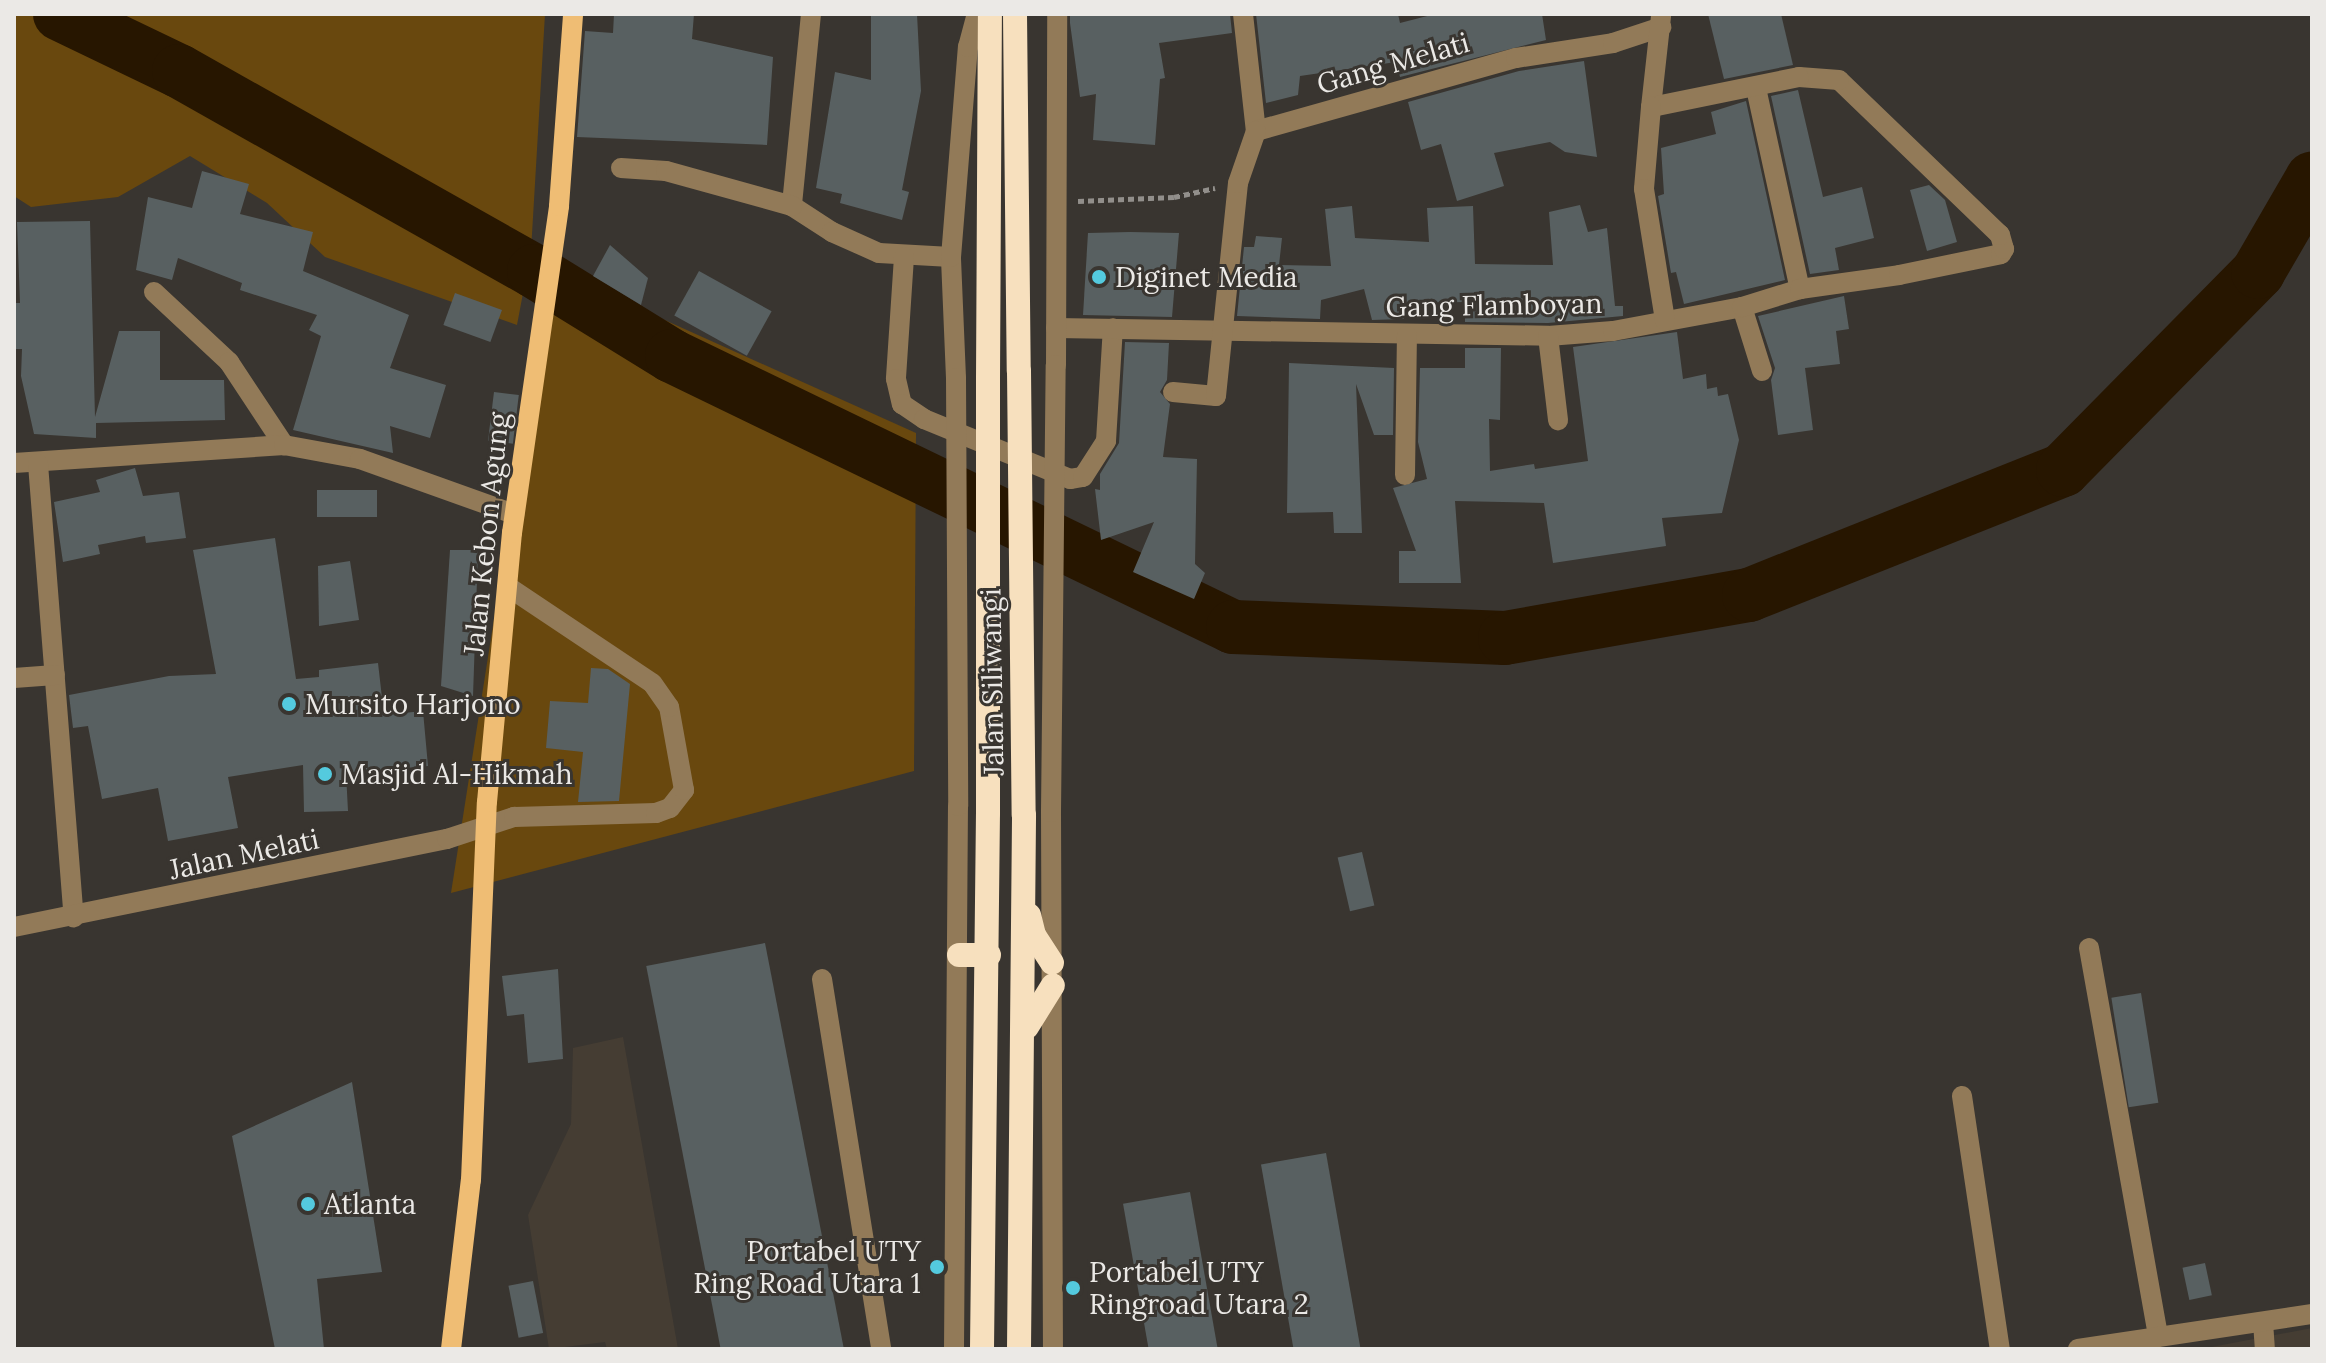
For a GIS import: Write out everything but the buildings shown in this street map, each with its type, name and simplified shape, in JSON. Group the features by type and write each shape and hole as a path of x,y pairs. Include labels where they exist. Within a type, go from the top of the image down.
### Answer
{"highway":[{"name":"Jalan Siliwangi","path":"982,1349 989,955 990,14"},
{"name":"Jalan Siliwangi","path":"1015,14 1024,815 1019,1349"},
{"path":"1024,897 1034,935 1053,974 1034,1009 1024,1037"},
{"path":"959,955 989,955"}],"main road":[{"name":"Jalan Kebon Agung","path":"451,1349 471,1180 485,830 507,586 535,359 559,206 573,14"}],"street":[{"path":"792,206 811,14"},
{"path":"954,1349 959,955 956,378 951,257 968,47 977,14"},
{"path":"1053,1349 1051,812 1057,14"},
{"path":"1173,392 1216,396 1225,333 1238,183 1256,131 1243,14"},
{"path":"1661,20 1644,189 1665,320"},
{"name":"Gang Melati","path":"1256,131 1516,58 1613,43 1661,20"},
{"name":"Gang Flamboyan","path":"1056,328 1548,336 1742,307 1800,289 2001,254 2000,235 1839,80 1799,77 1756,88"},
{"path":"1651,107 1756,88 1800,289"},
{"path":"621,168 666,171 792,206 832,232 879,253 904,257 951,257"},
{"path":"904,257 896,379 902,404 924,419 1070,479 1083,477 1106,441 1113,328"},
{"path":"154,292 229,362 284,445"},
{"path":"1742,307 1762,371"},
{"path":"1405,475 1407,336"},
{"path":"1548,336 1558,420"},
{"path":"14,463 38,464 284,445 360,459 514,514"},
{"path":"38,464 74,918"},
{"name":"Jalan Melati","path":"14,927 74,918 485,830 535,814 656,813 683,798 669,707 652,683 507,586"},
{"path":"14,678 55,675"},
{"path":"2089,948 2158,1337"},
{"path":"822,979 881,1349"},
{"path":"1962,1096 2000,1349"},
{"path":"2078,1349 2312,1314"},
{"path":"2263,1322 2265,1349"}],"path":[{"path":"1057,200 1098,203 1174,197 1238,183"}],"shaded area":[{"path":"14,14 545,14 531,251 517,325 325,257 267,203 190,156 118,197 31,207 14,196"},
{"path":"549,268 916,433 914,771 451,893"},
{"path":"623,1037 678,1349 607,1349 605,1342 549,1349 528,1215 571,1124 573,1048"},
{"path":"2312,1328 2312,1349 2201,1349"}],"waterway":[{"path":"60,14 179,71 534,271 672,356 1233,627 1505,638 1749,595 2063,470 2258,272 2312,179"}],"place":[{"name":"Diginet Media","path":"1099,277"},
{"name":"Mursito Harjono","path":"289,704"},
{"name":"Masjid Al-Hikmah","path":"325,774"},
{"name":"Atlanta","path":"308,1204"},
{"name":"Portabel UTY Ring Road Utara 1","path":"937,1267"},
{"name":"Portabel UTY Ringroad Utara 2","path":"1073,1288"}]}
